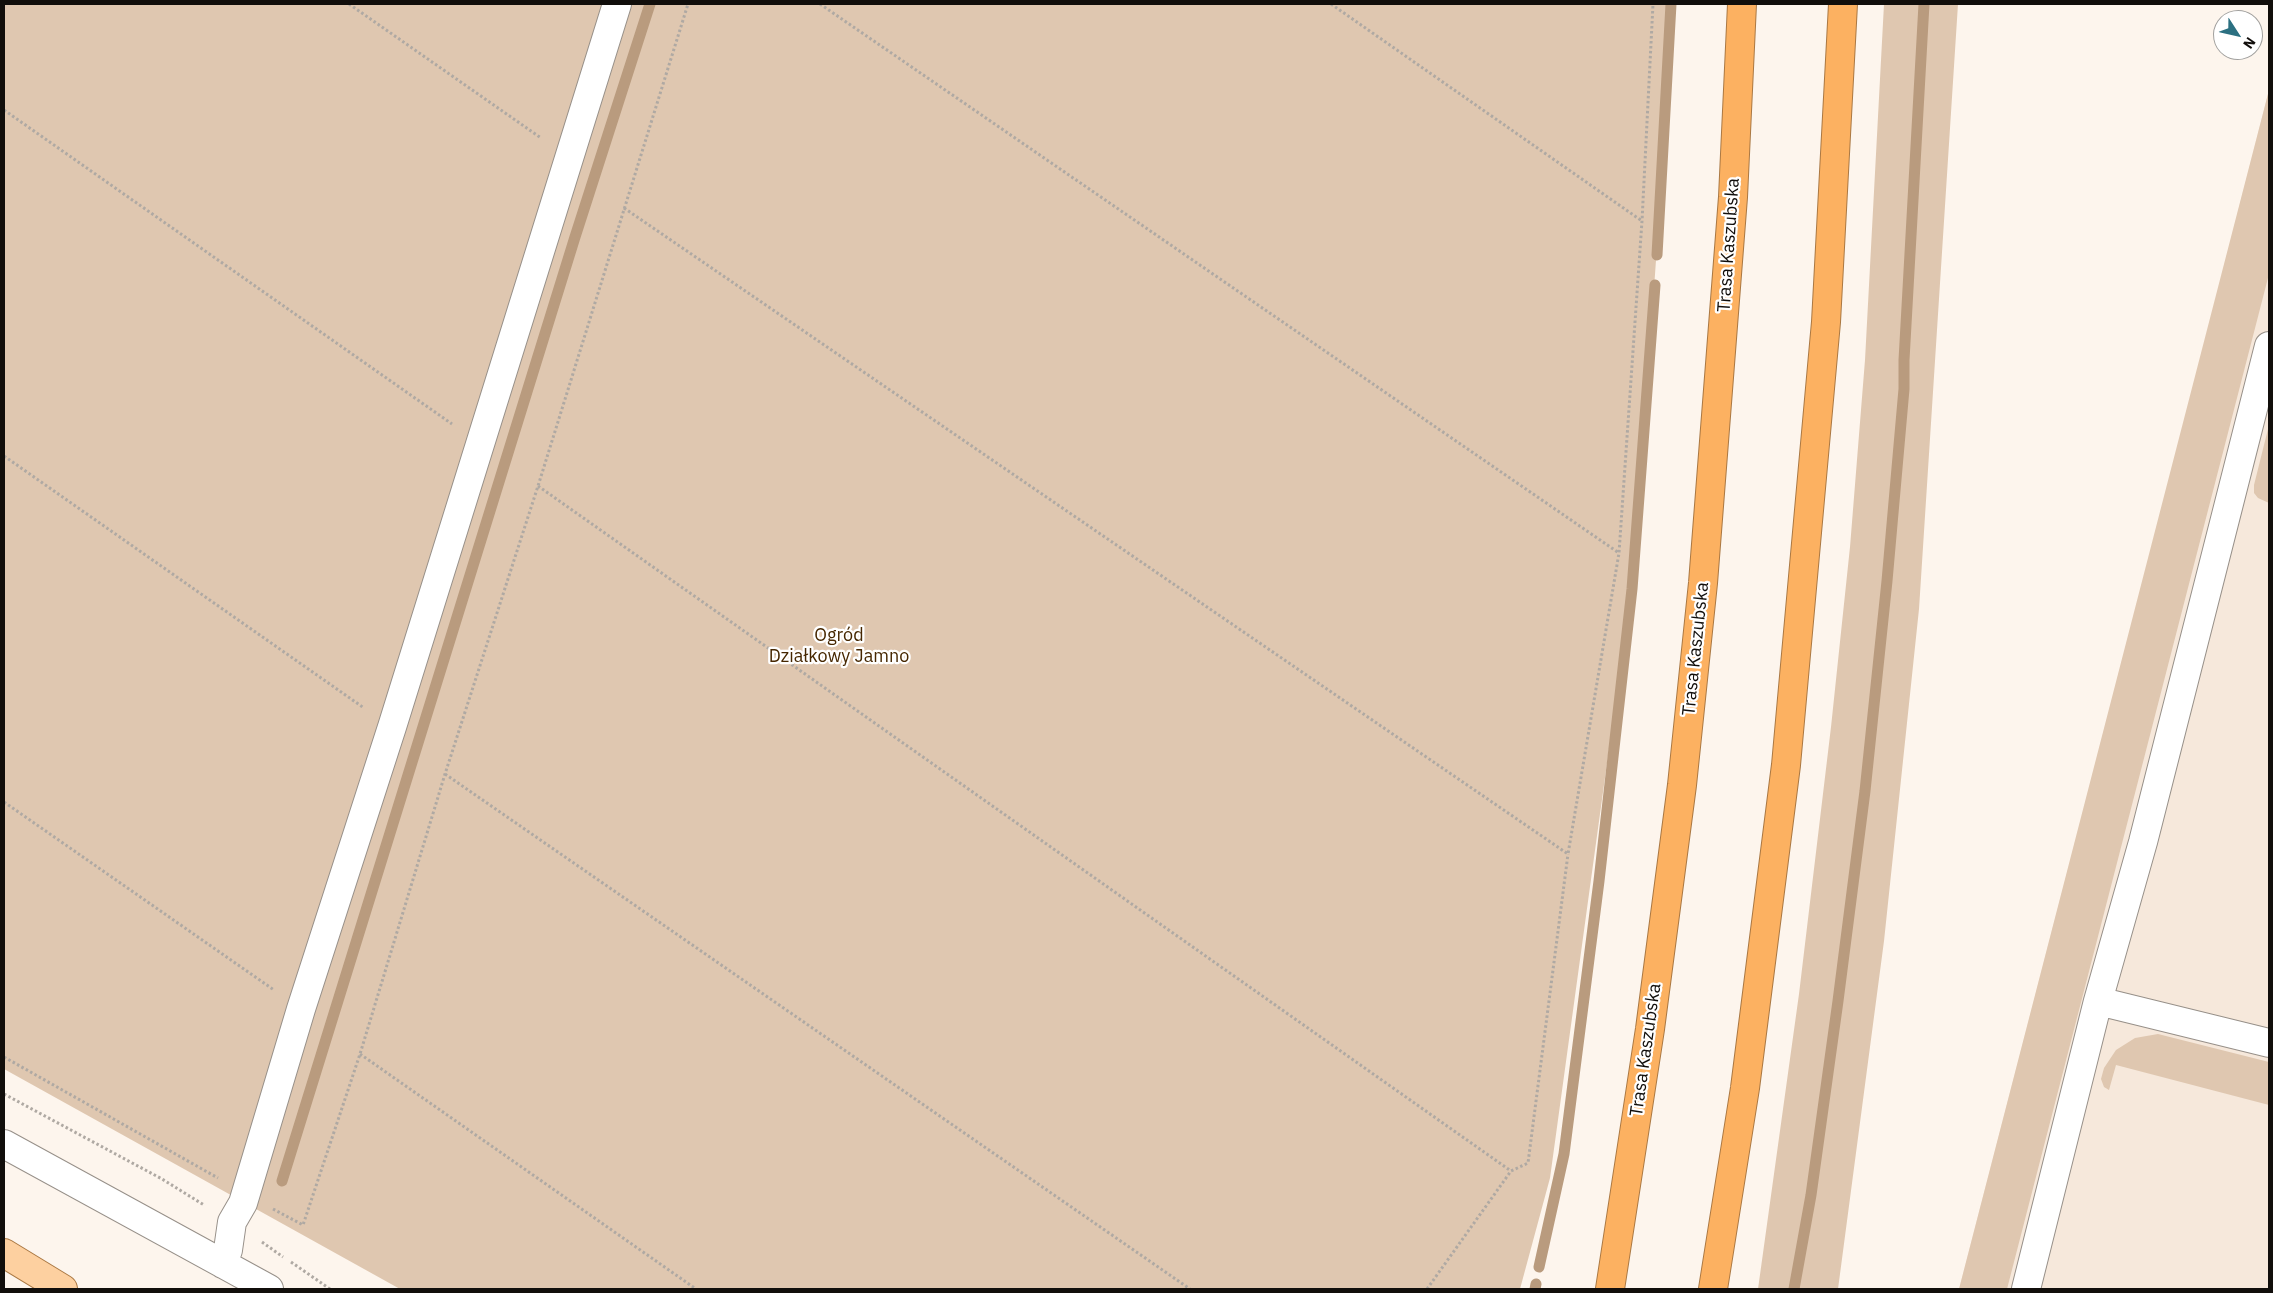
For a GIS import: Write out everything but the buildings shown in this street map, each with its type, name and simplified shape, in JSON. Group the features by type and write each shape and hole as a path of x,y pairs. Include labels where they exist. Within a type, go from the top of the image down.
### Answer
{"highway":[{"name":"Trasa Kaszubska","path":"1610,1289 1650,1030 1682,785 1703,583 1733,197 1742,4"},
{"path":"1713,1289 1745,1088 1786,764 1810,517 1826,322 1843,4"}],"main road":[{"path":"4,1253 63,1289"}],"lane":[{"path":"223,1264 228,1250 232,1222 243,1202 301,1009 392,727 617,4"},
{"path":"2026,1289 2098,1001 2143,842 2269,346"},
{"path":"2098,1001 2269,1043"},
{"path":"4,1144 269,1289"}],"path":[{"path":"349,4 568,157"},
{"path":"820,4 1619,553"},
{"path":"1331,4 1642,221"},
{"path":"1426,1289 1512,1171 1528,1163 1568,854 1619,553 1642,221 1653,4"},
{"path":"4,110 479,443"},
{"path":"624,208 1568,854"},
{"path":"4,456 392,727"},
{"path":"538,486 1512,1171"},
{"path":"445,774 1190,1289"},
{"path":"4,802 301,1009"},
{"path":"360,1054 696,1289"},
{"path":"4,1094 162,1179 232,1222 330,1289"}],"shaded area":[{"path":"2269,90 2269,1289 1959,1289 2207,333"}],"green space":[{"name":"Ogród Działkowy Jamno","path":"4,4 1674,4 1635,559 1550,1178 1520,1289 400,1289 4,1069"},
{"path":"1884,4 1958,4 1919,609 1884,941 1838,1289 1758,1289 1799,994 1831,727 1850,547 1865,360"},
{"path":"2269,90 2269,274 2007,1289 1959,1289"},
{"path":"2269,425 2269,503 2258,498 2254,493 2254,485"},
{"path":"2158,1034 2269,1062 2269,1105 2116,1065 2109,1090 2104,1087 2101,1079 2104,1068 2116,1050 2135,1038"}],"waterway":[{"path":"282,1181 575,237 650,4"},
{"path":"1657,255 1671,4"},
{"path":"1794,1289 1811,1195 1838,1001 1865,791 1887,581 1904,389 1904,360 1924,4"},
{"path":"1539,1267 1564,1154 1599,881 1632,589 1655,285"},
{"path":"1535,1289 1536,1284"}]}
